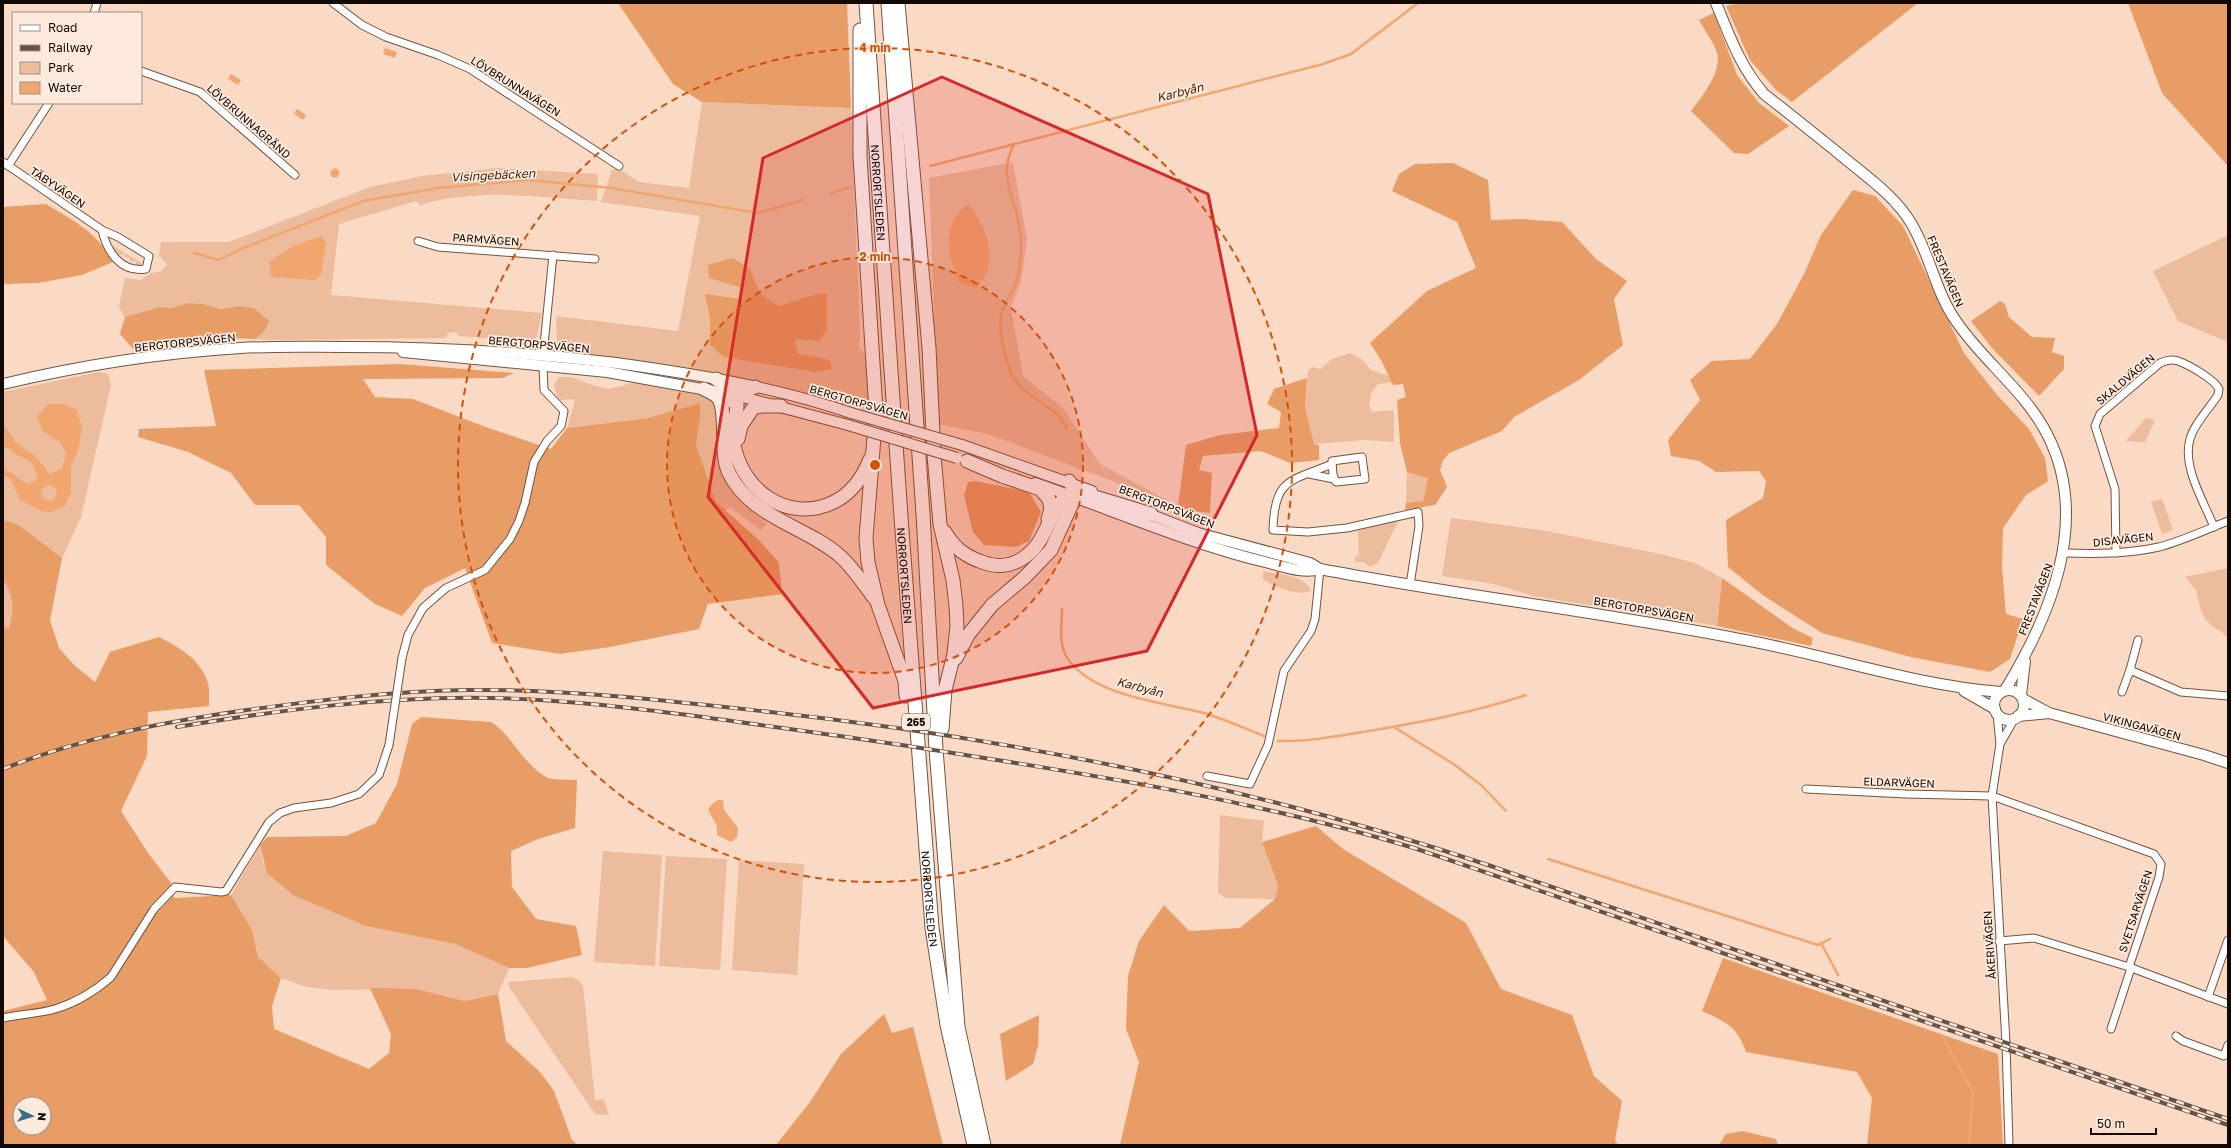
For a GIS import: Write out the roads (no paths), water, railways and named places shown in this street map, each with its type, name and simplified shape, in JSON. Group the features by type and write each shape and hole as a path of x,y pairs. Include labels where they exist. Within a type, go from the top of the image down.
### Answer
{"highway":[{"path":"859,3 860,156 876,412 866,538 868,562 878,605 905,681 924,875 932,928"},
{"name":"NORRORTSLEDEN","path":"866,3 901,517 932,928 947,1025 974,1145"},
{"name":"NORRORTSLEDEN","path":"888,3 923,514 936,749 958,1027 984,1145"},
{"path":"898,3 929,348 934,455 940,524 953,580 956,606 957,626 952,669"},
{"path":"716,379 730,387 736,395 738,405 733,439 747,477 756,489 774,502 800,509 827,505 841,499 858,482 870,460 874,444"},
{"path":"722,428 728,407 736,395 755,387"},
{"path":"704,389 718,397 723,407 722,428 729,473 741,490 759,508 839,556 863,582 878,605"},
{"path":"739,457 737,443 741,426 754,408 762,406 781,406"},
{"path":"962,459 1002,476 1040,489 1049,499 1051,509 1046,532"},
{"path":"940,524 951,543 967,556 995,567 1013,564 1028,556 1038,546 1060,502 1072,491"},
{"path":"1072,491 1151,514"},
{"path":"942,820 942,720 946,690 952,669 968,635 992,605 1025,576 1051,550 1072,491"}],"main road":[{"name":"FRESTAVÄGEN","path":"1716,3 1738,57 1749,76 1764,94 1881,188 1911,222 1948,310 1966,335 2021,397 2047,433 2059,463 2065,489 2067,521 2064,553 2057,580 2025,657 2003,691"},
{"name":"BERGTORPSVÄGEN","path":"372,347 418,354 606,372 736,395 848,425 1072,491"},
{"name":"BERGTORPSVÄGEN","path":"3,384 60,370 178,353 244,348 418,347 544,355 655,369 716,379 822,403 962,444 1194,542 1286,567 1311,572 1320,569"},
{"path":"543,366 544,355"},
{"name":"BERGTORPSVÄGEN","path":"1151,514 1198,533 1310,563 1320,569 1410,585 1607,615 1747,640 1961,689 2003,691"},
{"name":"FRESTAVÄGEN","path":"2022,697 2025,657"},
{"name":"BERGTORPSVÄGEN","path":"1961,689 1996,712"},
{"path":"2013,690 2022,697 2023,710 2016,717 2005,719 1996,712 1996,699 2003,691 2013,690"},
{"name":"VIKINGAVÄGEN","path":"2022,697 2049,713 2204,755 2228,763"},
{"name":"VIKINGAVÄGEN","path":"2016,717 2049,713"}],"street":[{"name":"LÖVBRUNNAVÄGEN","path":"333,3 362,25 386,38 438,55 470,69 619,166"},
{"name":"LÖVBRUNNAGRÄND","path":"142,71 200,92 295,175"},
{"path":"5,164 48,104"},
{"name":"TÄBYVÄGEN","path":"5,164 102,230 118,237 149,256 146,269 135,271 124,266 112,256 102,230"},
{"name":"PARMVÄGEN","path":"418,241 438,247 596,259"},
{"path":"544,355 553,255"},
{"name":"SKALDVÄGEN","path":"2116,553 2115,489 2095,432 2096,420 2100,414 2160,363 2166,360 2179,361 2213,380 2219,389 2218,396 2194,429 2188,452 2192,473 2214,526"},
{"path":"3,1018 60,1007 72,1003 102,985 111,977 154,909 175,887 221,892 226,891 269,822 280,813 294,808 331,803 359,794 379,776 389,745 402,658 408,635 423,608 446,588 485,570 510,539 519,521 534,462 547,440 562,426 564,411 544,390 543,366"},
{"path":"1308,474 1334,479 1336,482 1341,483 1365,479 1362,457 1332,460 1334,479"},
{"path":"1332,464 1289,481 1282,488 1273,511 1272,530 1308,532 1347,528 1418,512 1419,526 1410,585"},
{"name":"DISAVÄGEN","path":"2064,553 2116,553 2160,546 2228,522"},
{"path":"1207,776 1250,784 1268,745 1284,671 1311,631 1316,619 1320,569"},
{"path":"2122,692 2138,640"},
{"path":"2130,670 2181,692 2228,696"},
{"name":"ÅKERIVÄGEN","path":"1996,712 2000,744 1992,796 1999,941 2006,1043 2010,1145"},
{"name":"ÅKERIVÄGEN","path":"2000,744 2016,717"},
{"name":"ELDARVÄGEN","path":"1806,789 1906,794 1992,796"},
{"name":"SVETSARVÄGEN","path":"1992,796 2154,854 2161,864 2159,877 2130,968 2034,938 1999,941"},
{"path":"2208,997 2228,940"},
{"path":"2110,1029 2130,968 2228,1004"},
{"path":"2176,1036 2183,1041 2224,1056 2228,1045"}],"water":[{"path":"385,48 397,52 395,58 383,54"},
{"path":"231,74 241,80 238,85 228,79"},
{"path":"297,109 306,115 303,120 294,114"},
{"path":"333,169 337,169 339,173 337,177 333,177 331,175 331,171"},
{"path":"966,205 969,205 979,219 988,245 989,263 987,272 977,288 960,283 952,263 949,250 950,231 954,219"},
{"path":"322,236 326,243 321,275 314,280 271,277 269,262 295,245"},
{"path":"48,404 64,404 77,410 82,428 78,450 71,467 71,493 64,507 52,512 41,511 19,499 13,483 8,477 3,477 3,470 10,472 22,481 29,484 37,479 36,471 31,463 11,449 3,447 3,423 16,443 35,456 50,474 62,469 66,453 60,442 43,432 37,417","holes":["51,485 56,489 57,495 53,500 47,501 42,497 41,491 45,486"]},
{"path":"718,800 723,800 724,810 738,828 737,837 731,842 717,835 717,826 708,810 712,804"}],"waterway":[{"name":"Karbyån","path":"930,166 1323,64 1351,54 1418,3"},
{"path":"1013,146 1009,158 1007,179 1018,219 1021,238 1021,251 1019,272 1015,285 1001,315 1000,322 1003,346 1012,375 1017,383 1056,414 1067,429"},
{"name":"Visingebäcken","path":"194,253 219,260 241,249 363,201 438,188 529,180 611,188 758,213 803,200"},
{"name":"Visingebäcken","path":"831,193 851,187"},
{"name":"Karbyån","path":"1062,609 1061,635 1065,654 1080,672 1095,682 1130,696 1212,715 1264,736"},
{"path":"1278,741 1301,741 1409,724 1449,716 1526,695"},
{"path":"1394,727 1455,765 1481,785 1506,811"},
{"path":"1548,859 1818,945 1830,939"},
{"path":"1821,943 1838,975"},
{"path":"1942,1036 1973,1092 1969,1145"}],"railway":[{"path":"3,769 62,748 123,732 184,720 247,710 384,694 466,690 542,691 619,696 862,723 953,736 1135,770 1225,790 1403,838 1491,866 2228,1119"},
{"path":"177,727 333,705 412,699 490,698 544,700 650,710 863,739 1074,772 1188,793 1302,818 1414,848 2228,1125"}]}
